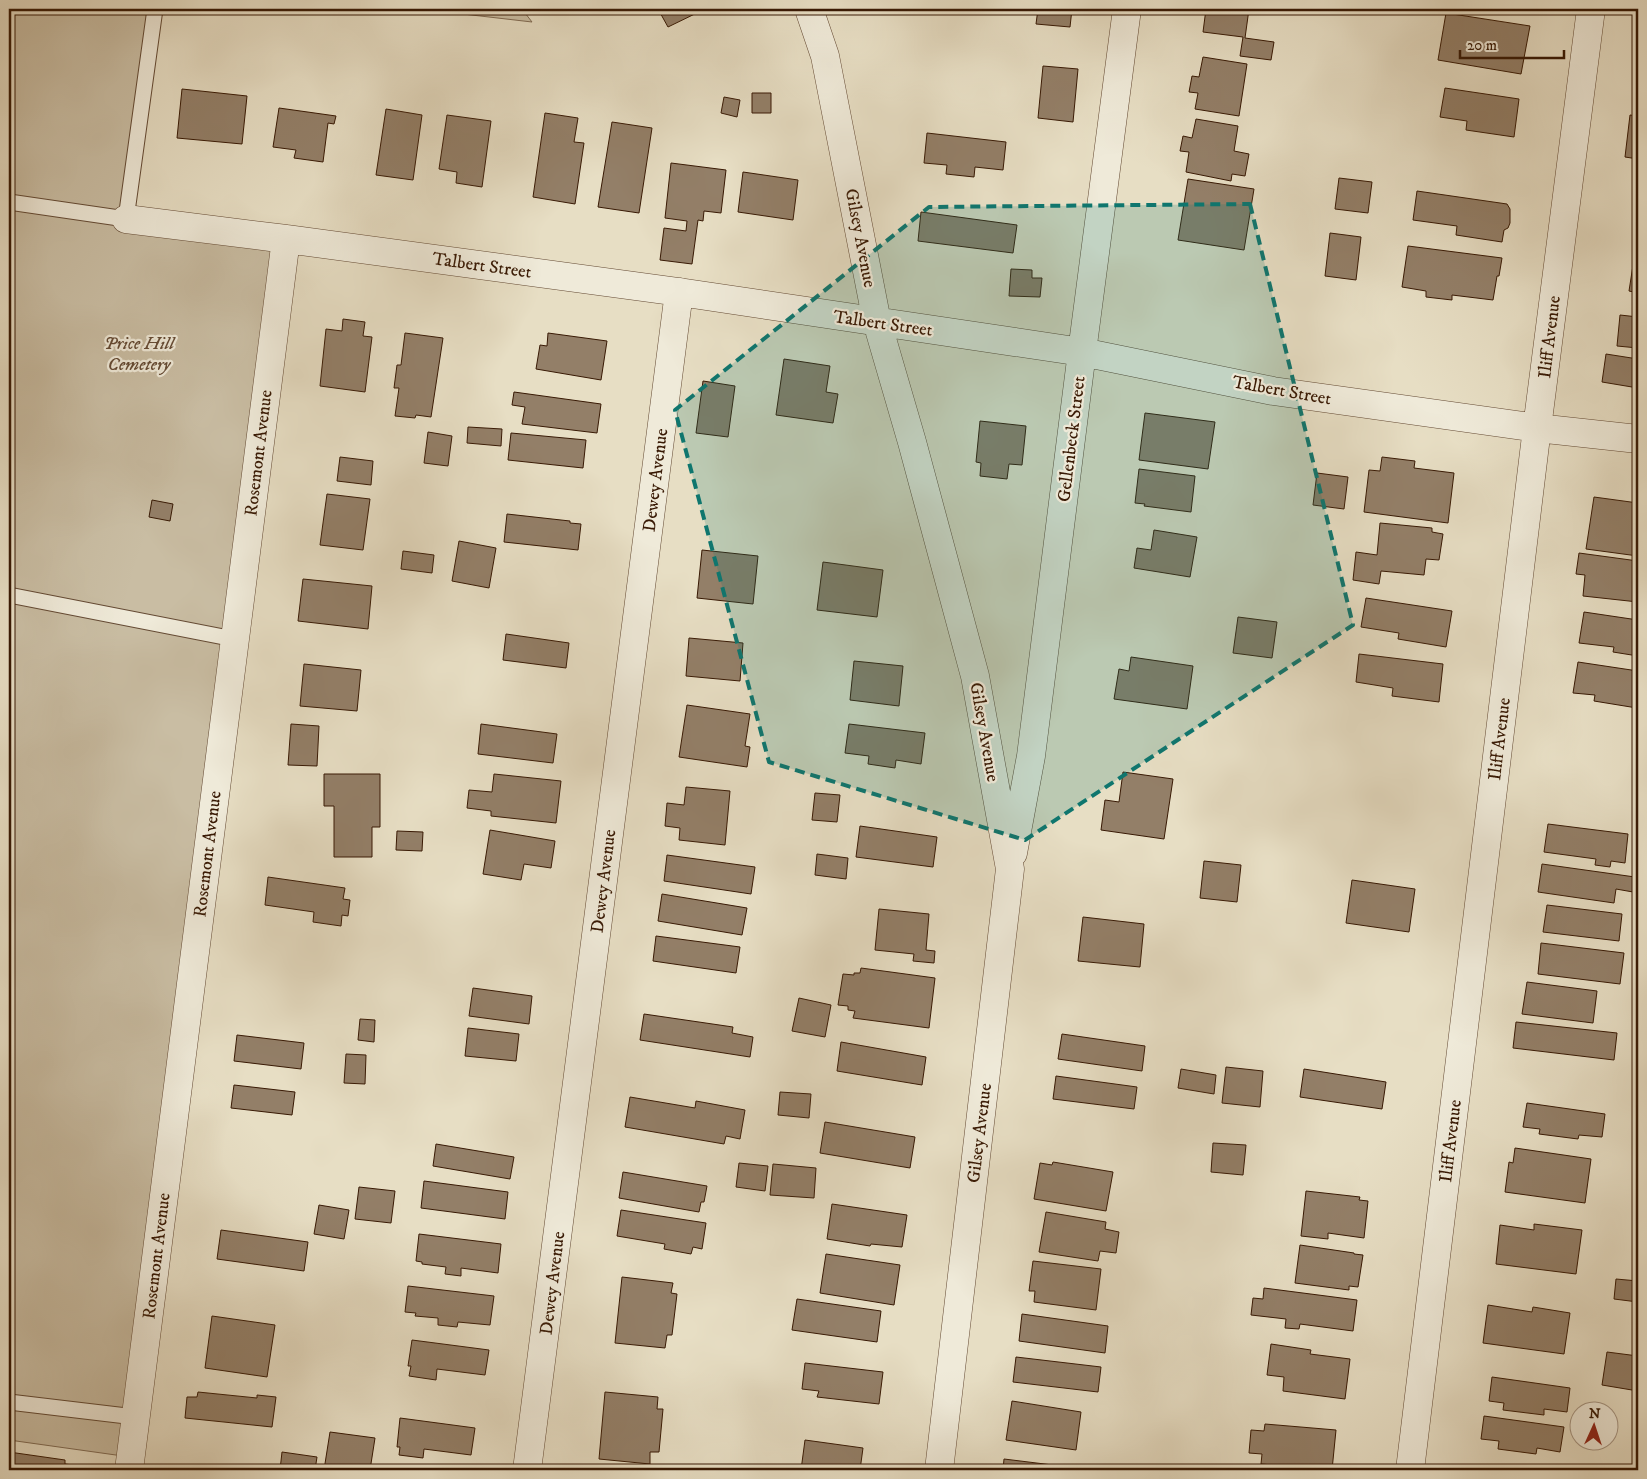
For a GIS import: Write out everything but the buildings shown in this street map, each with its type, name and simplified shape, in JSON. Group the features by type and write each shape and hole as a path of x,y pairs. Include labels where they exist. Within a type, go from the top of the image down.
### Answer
{"street":[{"name":"Gilsey Avenue","path":"810,9 826,56 877,322 976,676 1010,869 939,1470"},
{"name":"Gellenbeck Street","path":"1010,869 1031,756 1127,9"},
{"name":"Iliff Avenue","path":"1410,1470 1537,428 1591,9"},
{"name":"Talbert Street","path":"126,219 679,292 1082,352 1273,390 1537,428 1638,439"},
{"name":"Rosemont Avenue","path":"128,1470 286,239"},
{"name":"Dewey Avenue","path":"528,1470 679,292"}],"lane":[{"path":"9,202 126,219 155,9"},
{"path":"9,595 234,639"},
{"path":"9,1402 135,1417"}],"highlighted area":[{"path":"1250,204 1353,625 1025,840 769,762 675,410 929,207"}],"green space":[{"name":"Price Hill Cemetery","path":"9,9 155,9 126,219 286,239 130,1457 9,1440"},
{"path":"420,9 522,9 532,22"}]}
